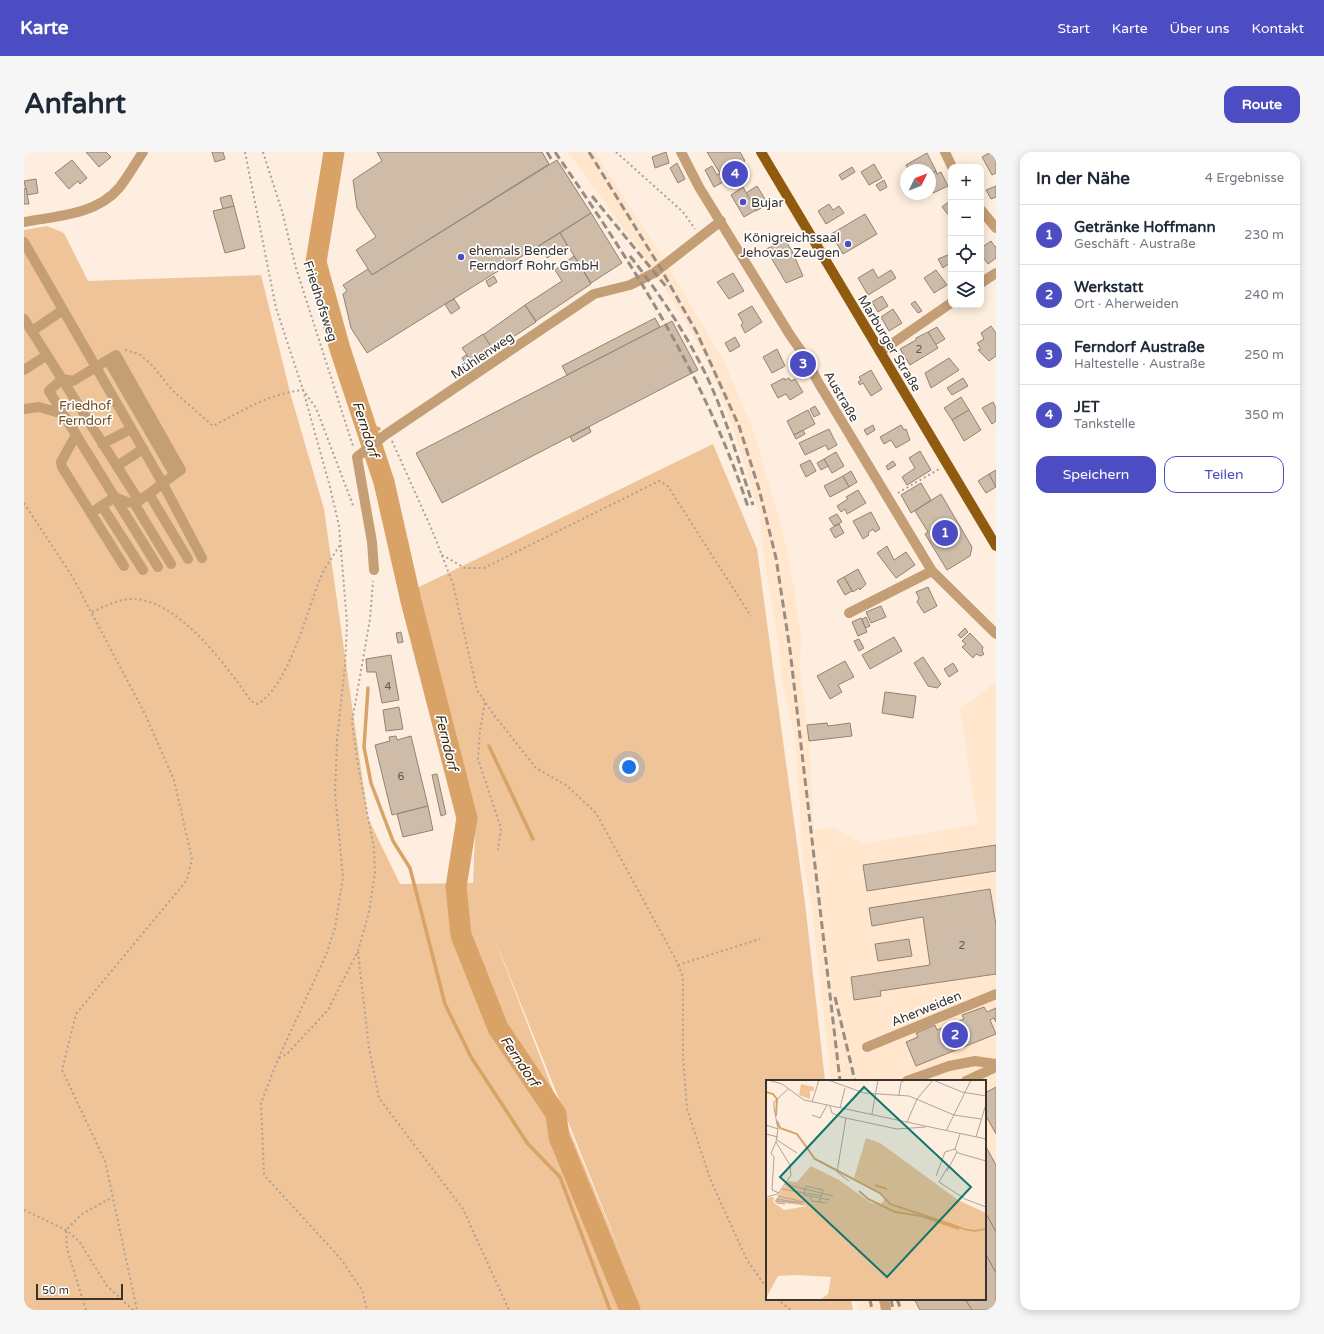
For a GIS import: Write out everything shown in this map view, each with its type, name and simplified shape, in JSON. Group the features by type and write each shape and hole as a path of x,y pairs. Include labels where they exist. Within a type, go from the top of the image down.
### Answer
{"main road":[{"name":"Marburger Straße","path":"761,152 996,546"}],"street":[{"path":"24,222 71,214 98,205 118,189 143,152"},
{"name":"Austraße","path":"681,152 699,187 804,355 818,382 932,571 996,634"},
{"path":"945,152 951,164"},
{"path":"984,214 996,228"},
{"name":"Mühlenweg","path":"357,457 387,434 594,294 630,285 654,273 721,222"},
{"path":"24,242 162,482 202,558"},
{"path":"984,281 996,273"},
{"path":"880,352 948,305"},
{"path":"32,331 63,310"},
{"path":"24,319 117,466 171,564"},
{"path":"24,370 46,354"},
{"path":"62,379 73,381 116,355 150,412 181,470 162,482 137,502 123,502 115,497"},
{"path":"62,379 49,391 158,566"},
{"path":"24,409 39,407 63,414"},
{"path":"84,448 131,429"},
{"path":"76,435 61,462 62,467 124,566"},
{"path":"117,466 143,449"},
{"path":"357,457 372,542 374,570"},
{"path":"148,494 188,560"},
{"path":"91,513 115,497"},
{"path":"102,506 144,570"},
{"path":"849,613 932,571"},
{"name":"Aherweiden","path":"867,1047 996,994"},
{"path":"910,1080 949,1066 975,1061 996,1066"},
{"path":"968,1080 996,1066"},
{"path":"884,1300 886,1310"}],"path":[{"path":"245,152 276,308 303,390 330,487 339,526 347,623 345,666 336,740 335,793 343,876 335,928 326,955 278,1059 261,1103 264,1176 340,1258 362,1290 366,1310"},
{"name":"Friedhofsweg","path":"263,152 282,211 296,268 357,457"},
{"path":"616,152 683,212 701,238"},
{"path":"127,350 139,354 152,365 172,390 213,426 272,396 284,392 303,390"},
{"path":"303,390 316,408 355,510"},
{"path":"387,434 453,584 477,690 536,768 566,785 596,813 678,965 682,977 683,1057 687,1109 711,1181 747,1260 766,1287"},
{"path":"888,499 946,464"},
{"path":"441,554 465,568 484,568 659,481 667,485 751,616"},
{"path":"24,503 72,576 145,714 174,780 192,859 187,880 76,1014 62,1070 105,1161 137,1310"},
{"path":"92,612 115,602 130,599 152,603 177,617 199,635 220,658 251,701 257,704 263,700 275,685 290,658 320,579 340,544"},
{"path":"278,1059 287,1054 328,1010 358,951 370,912 375,872 374,848 364,798 352,722 370,619 374,570"},
{"path":"485,701 480,730 478,759 501,828 498,850"},
{"path":"678,965 760,939"},
{"path":"358,951 361,991 369,1048 379,1098 463,1209 509,1310"},
{"path":"86,1310 67,1249 66,1230 82,1214 112,1198"},
{"path":"24,1210 66,1230 79,1241 107,1286 132,1310"},
{"path":"778,1300 791,1310"}],"shaded area":[{"path":"568,152 595,152 666,263 726,365 755,436 783,533 794,588 801,636 800,671 809,744 814,830 832,827 864,844 978,824 960,709 996,682 996,1310 859,1310 857,1300 986,1300 986,1080 831,1080 812,909 803,861 796,744 781,673 780,654 762,543 760,515 734,430 710,367 689,327 651,266"}],"green space":[{"name":"Friedhof Ferndorf","path":"47,226 64,233 88,281 261,275 291,396 324,509 368,818 400,884 473,883 476,813 415,589 713,444 757,549 805,903 825,1080 766,1080 766,1300 851,1300 853,1310 24,1310 24,230","holes":["492,932 628,1271 556,1098"]}],"building":[{"path":"86,152 106,152 111,157 99,167"},
{"path":"212,152 223,152 225,159 215,162"},
{"name":"ehemals Bender Ferndorf Rohr GmbH","path":"377,152 542,152 549,164 372,275 356,250 376,237 357,208 353,180 382,161"},
{"path":"666,152 669,163 655,168 652,157"},
{"path":"707,152 740,152 745,161 721,175"},
{"path":"991,152 996,152 996,173 992,175 982,157"},
{"path":"927,153 932,164 908,164"},
{"path":"72,160 87,178 80,184 78,181 69,189 55,173"},
{"name":"ehemals Bender Ferndorf Rohr GmbH","path":"557,160 591,213 367,353 351,328 343,294 347,291 343,285 368,269 372,275"},
{"path":"743,162 749,173 728,185 725,181 714,187 705,170 712,166 717,175 721,173 721,175"},
{"path":"677,163 685,179 678,183 670,168"},
{"path":"874,164 882,178 869,185 861,172"},
{"path":"852,167 855,172 842,180 839,175"},
{"path":"936,171 937,174 941,172 948,186 936,192"},
{"path":"36,179 38,193 27,195 24,181"},
{"path":"884,180 887,187 880,191 876,185"},
{"path":"757,186 768,204 756,211 746,193"},
{"path":"996,186 996,197 991,199 986,190"},
{"name":"Bujar","path":"743,187 756,210 744,217 731,195"},
{"path":"26,188 29,204 24,204 24,189"},
{"path":"231,195 234,206 223,209 220,198"},
{"path":"948,202 948,214 942,207"},
{"path":"829,204 833,210 839,206 844,213 826,224 818,211"},
{"path":"234,206 245,248 225,253 213,211"},
{"name":"ehemals Bender Ferndorf Rohr GmbH","path":"591,213 622,263 591,283 560,233"},
{"name":"Königreichssaal Jehovas Zeugen","path":"865,214 877,234 843,254 831,234"},
{"path":"560,233 567,245 547,258 539,246"},
{"path":"784,238 792,251 803,276 786,283 766,249 780,243 779,241"},
{"path":"991,241 995,247 996,246 996,258 988,264 984,258 984,246"},
{"path":"948,255 948,264 943,268 938,259"},
{"path":"574,256 591,284 536,321 525,305 562,281 555,270"},
{"path":"873,269 878,278 891,270 896,278 868,295 858,278"},
{"path":"936,270 947,285 934,293 924,278"},
{"path":"733,273 744,291 729,299 717,282"},
{"path":"494,276 497,282 489,287 486,281"},
{"path":"882,296 888,306 878,312 872,302"},
{"path":"454,299 460,308 451,314 445,304"},
{"path":"915,301 922,311 918,313 911,304"},
{"path":"525,305 536,322 493,350 483,335"},
{"path":"752,306 762,322 745,333 741,325 743,323 738,314"},
{"path":"893,309 902,323 889,331 881,317"},
{"path":"655,318 660,327 567,375 562,366"},
{"path":"672,321 698,370 442,503 416,453"},
{"path":"991,326 996,333 996,356 989,361 978,350 981,349 977,343 984,339 981,333"},
{"path":"937,327 945,339 935,345 928,332"},
{"path":"928,332 938,348 910,365 900,349"},
{"path":"483,334 493,350 473,363 462,348"},
{"path":"735,337 740,346 730,352 725,343"},
{"path":"777,349 785,366 772,373 763,357"},
{"path":"466,355 472,364 467,366 462,358"},
{"path":"949,358 959,370 931,388 925,373"},
{"path":"871,370 882,389 871,396 863,383 860,385 858,382 861,380 859,377"},
{"path":"784,378 785,380 789,378 791,381 795,379 803,392 790,400 786,394 778,398 771,385"},
{"path":"963,378 968,386 952,395 947,388"},
{"path":"961,397 969,410 952,420 944,408"},
{"path":"993,402 996,408 996,421 992,424 982,408"},
{"path":"815,406 820,414 814,417 810,409"},
{"path":"808,410 815,424 794,435 787,421"},
{"path":"969,410 981,430 964,441 952,420"},
{"path":"873,425 875,430 867,435 864,430"},
{"path":"901,425 904,430 906,429 910,440 896,448 891,440 884,444 880,437"},
{"path":"589,427 591,432 573,442 570,437"},
{"path":"829,429 837,445 828,450 826,445 805,455 799,443"},
{"path":"803,430 805,434 796,439 794,435"},
{"path":"920,451 931,470 907,485 902,477 915,468 909,458"},
{"path":"836,452 844,466 832,473 824,459"},
{"path":"824,459 828,466 821,470 817,463"},
{"path":"810,460 816,471 806,477 800,465"},
{"path":"893,461 896,465 888,470 886,466"},
{"path":"996,470 996,487 989,474"},
{"path":"851,471 857,482 849,487 843,476"},
{"path":"989,474 996,487 986,493 978,481"},
{"path":"843,476 849,487 830,497 824,486"},
{"path":"921,483 931,500 911,513 901,495"},
{"path":"858,490 866,503 847,514 845,509 841,512 837,506 848,499 846,497"},
{"path":"941,494 972,547 970,556 947,570 925,534 928,532 915,511"},
{"path":"871,512 880,529 875,532 873,529 868,533 869,535 863,539 853,521"},
{"path":"837,514 842,522 834,526 829,518"},
{"path":"839,524 844,533 835,538 830,529"},
{"path":"887,546 894,560 906,552 915,565 896,578 877,553"},
{"path":"858,569 866,584 860,590 859,588 853,592 844,577"},
{"path":"844,577 852,591 845,595 837,581"},
{"path":"928,587 937,606 924,613 917,602 919,598 916,592"},
{"path":"881,606 886,617 871,623 866,612"},
{"path":"866,617 870,626 865,628 862,619"},
{"path":"861,618 867,632 858,636 852,622"},
{"path":"965,628 968,632 961,638 958,635"},
{"path":"401,632 403,642 398,643 396,633"},
{"path":"970,633 983,647 982,651 984,654 981,656 976,654 973,658 962,647 966,644 962,641"},
{"path":"894,637 902,651 870,669 862,655"},
{"path":"859,639 864,648 859,651 854,641"},
{"path":"391,655 399,700 382,703 376,672 367,672 366,659"},
{"path":"923,657 941,684 937,688 928,686 914,663"},
{"path":"845,661 854,677 838,685 842,692 830,699 817,676"},
{"path":"953,663 958,671 949,677 944,669"},
{"path":"885,692 916,696 913,718 882,713"},
{"path":"399,707 403,729 386,731 383,710"},
{"path":"827,723 828,726 850,723 852,736 809,741 807,725"},
{"path":"396,736 397,740 411,736 428,806 392,815 375,745 390,741 389,737"},
{"path":"437,774 446,814 441,816 432,775"},
{"path":"428,806 433,830 403,837 397,814"},
{"path":"996,845 996,871 867,891 863,865"},
{"path":"990,889 996,925 996,974 880,991 881,996 854,1000 851,977 930,965 923,917 872,926 869,908"},
{"path":"909,939 912,956 878,961 875,944"},
{"path":"984,1007 987,1012 996,1008 996,1022 994,1018 990,1020 996,1034 916,1066 906,1042 918,1037 916,1033 935,1025 937,1030 964,1019 962,1015"},
{"path":"996,1087 996,1134 986,1116 986,1092"},
{"path":"986,1147 996,1165 996,1232 986,1214"},
{"path":"986,1214 996,1232 996,1273 986,1255"},
{"path":"986,1255 996,1273 996,1310 972,1310 966,1300 986,1300"},
{"path":"915,1300 966,1300 972,1310 920,1310"}],"waterway":[{"name":"Ferndorf","path":"334,152 316,262 340,349 384,482 411,601 467,818 456,887 461,935 498,1028 556,1114 559,1137 630,1310"},
{"path":"365,424 379,429"},
{"path":"368,688 364,747 371,783 393,841 410,868 445,1004 471,1057 528,1144 560,1177 610,1310"},
{"path":"489,746 533,839"}],"railway":[{"path":"547,152 553,162"},
{"path":"555,152 612,236 639,279 689,367 731,459 748,507"},
{"path":"589,152 661,269 697,333 739,426 759,489 776,558 790,650 840,1080"},
{"path":"592,196 668,289"},
{"path":"630,256 672,315 708,379 727,426 753,505"},
{"path":"835,997 855,1080"},
{"path":"870,1300 872,1310"},
{"path":"891,1300 893,1310"},
{"path":"897,1300 901,1310"}],"place":[{"name":"JET","path":"735,174"},
{"name":"Bujar","path":"743,202"},
{"name":"Königreichssaal Jehovas Zeugen","path":"848,244"},
{"name":"ehemals Bender Ferndorf Rohr GmbH","path":"461,257"},
{"name":"Ferndorf Austraße","path":"803,364"},
{"name":"Getränke Hoffmann","path":"945,533"},
{"name":"Werkstatt","path":"955,1035"}]}
